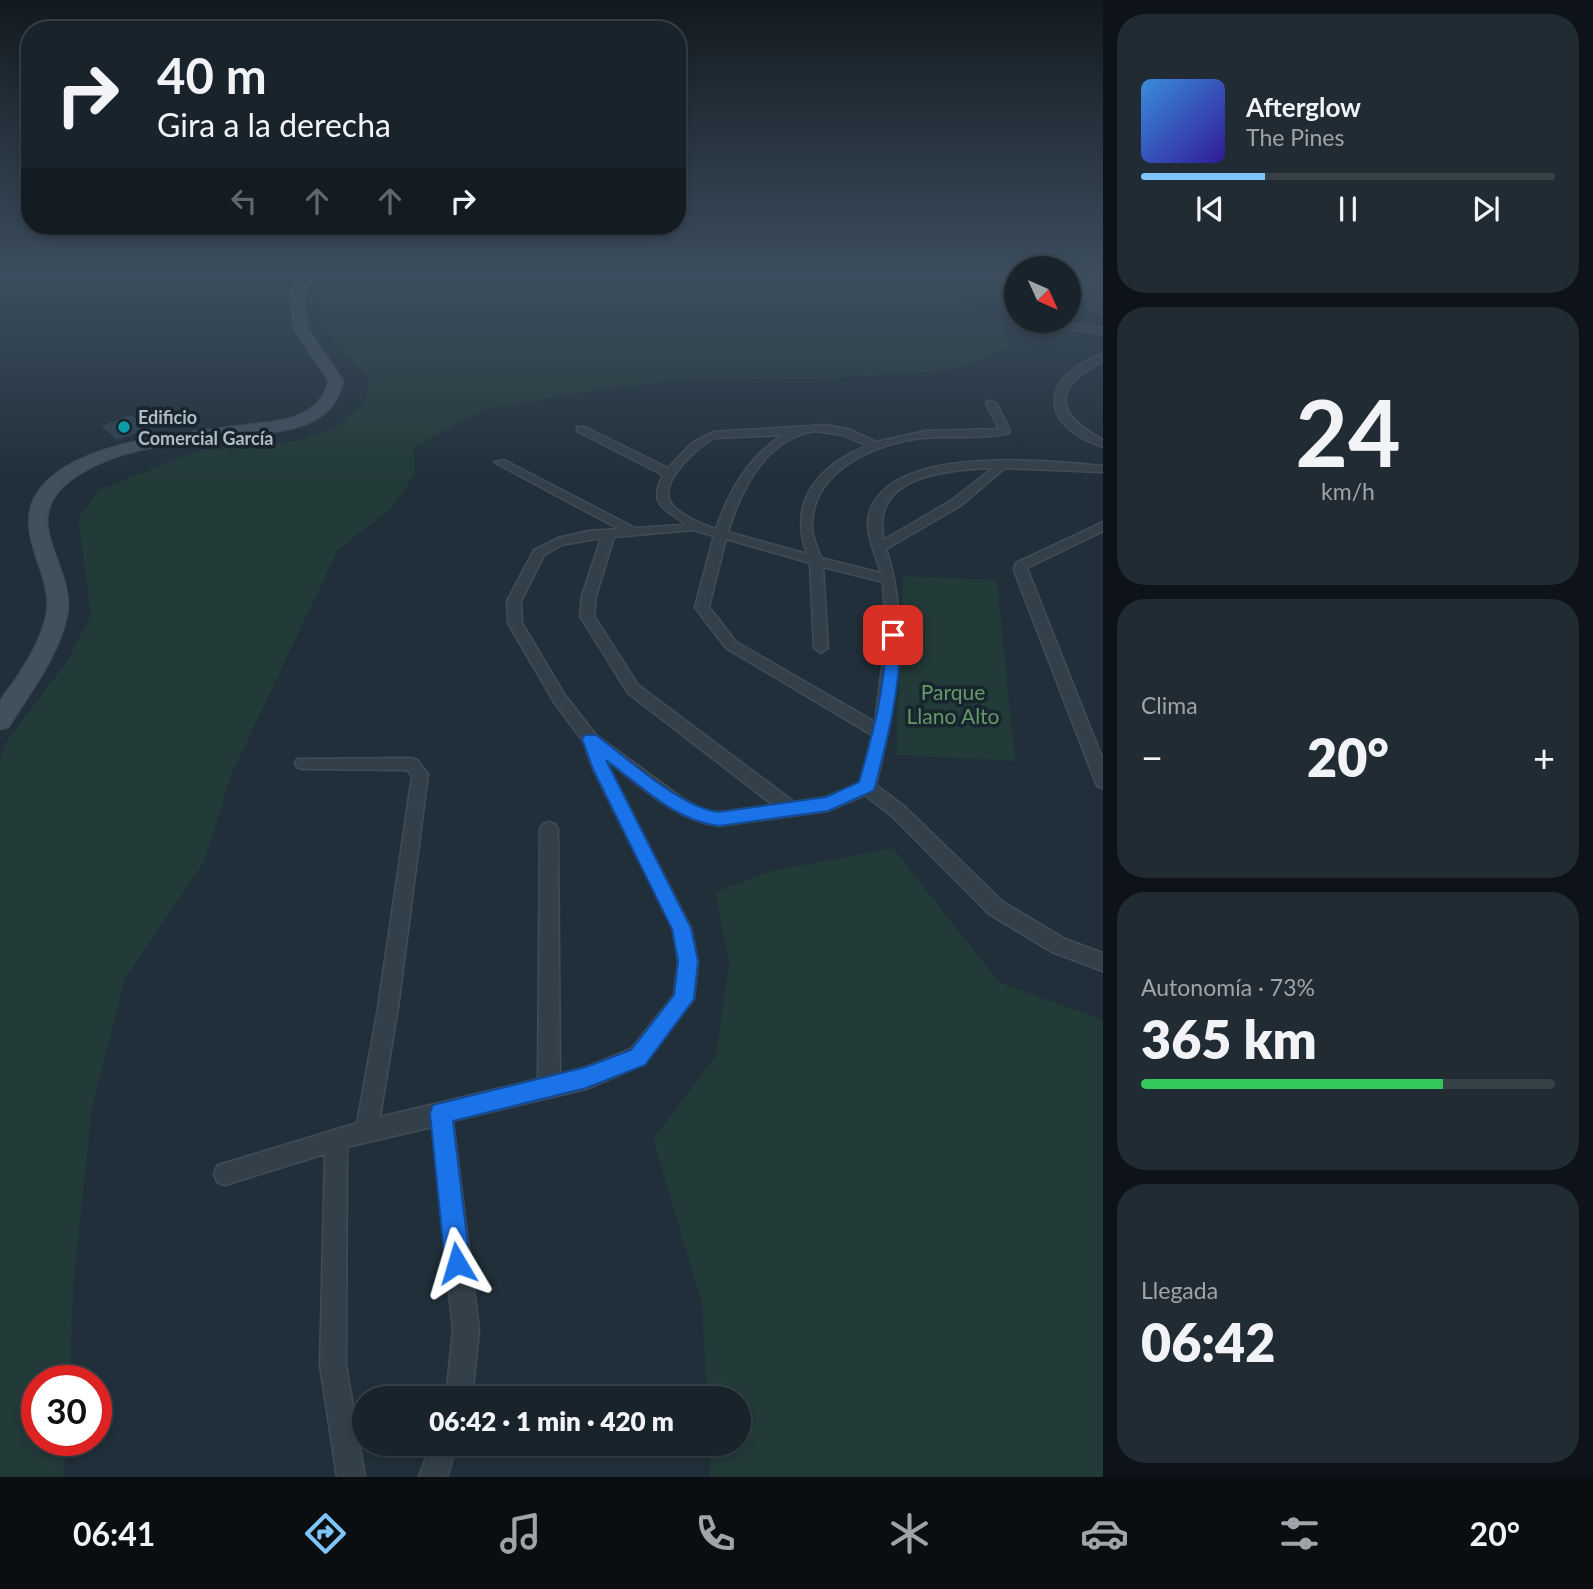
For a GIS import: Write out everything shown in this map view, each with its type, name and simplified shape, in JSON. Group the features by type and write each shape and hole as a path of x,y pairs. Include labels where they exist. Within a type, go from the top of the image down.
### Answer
{"street":[{"path":"0,721 52,634 57,614 55,590 38,522 40,503 48,491 75,469 112,453 175,440 281,425 318,411 333,396 336,381 311,344"},
{"path":"1103,357 1067,379 1061,385 1056,399 1060,412 1073,426 1103,444"},
{"path":"821,648 816,561 805,525 812,499 825,478 848,458 874,446 917,435 1005,431 991,403"},
{"path":"581,429 671,474"},
{"path":"797,431 777,445 748,473 736,493 702,607 731,645 881,733"},
{"path":"692,526 690,521 666,506 662,497 682,455 705,437 844,431 861,437 874,446"},
{"path":"500,462 634,532"},
{"path":"867,787 881,733 893,657 890,579 874,530 876,508 890,490 921,474 950,467 1001,464 1103,469"},
{"path":"879,548 956,503 998,470 1001,464"},
{"path":"867,787 828,804 719,819 701,817 676,803 590,739 559,698 515,623 514,601 539,552 558,542 609,533 684,529 692,526 890,579"},
{"path":"1103,526 1021,566 1103,781"},
{"path":"609,533 589,596 587,617 633,689 791,809"},
{"path":"225,1174 336,1139 586,1078 638,1057 684,999 688,961 682,928 601,769 590,739"},
{"path":"303,763 411,764 420,774 388,1008 367,1131"},
{"path":"867,787 900,812 996,908 1059,946 1103,962"},
{"path":"549,829 549,1086"},
{"path":"441,1113 466,1330 459,1386"},
{"path":"336,1139 333,1365 351,1477"},
{"path":"433,1477 440,1456"}],"green space":[{"path":"338,344 1011,344 982,361 943,371 814,379 680,380 604,389 482,410 413,448 415,474 393,507 338,550 232,773 204,862 125,979 92,1107 73,1288 71,1365 21,1365 21,1456 65,1456 63,1477 0,1477 0,762 6,742 68,660 91,615 78,518 99,490 198,451 299,441 334,429 366,402 370,381"},
{"name":"Parque Llano Alto","path":"903,576 997,580 1015,761 896,755"},
{"path":"893,848 999,982 1103,1020 1103,1477 710,1477 710,1456 751,1456 751,1386 706,1386 702,1304 653,1139 716,1055 729,963 715,892 771,871"}],"building":[{"name":"Edificio Comercial García","path":"131,415 148,429 117,440 101,426"}],"place":[{"name":"Edificio Comercial García","path":"124,427"}],"route":[{"path":"457,1263 441,1113 586,1078 638,1057 684,999 688,961 682,928 601,769 590,739 676,803 701,817 719,819 828,804 867,787 881,733 893,657 893,635"}]}
